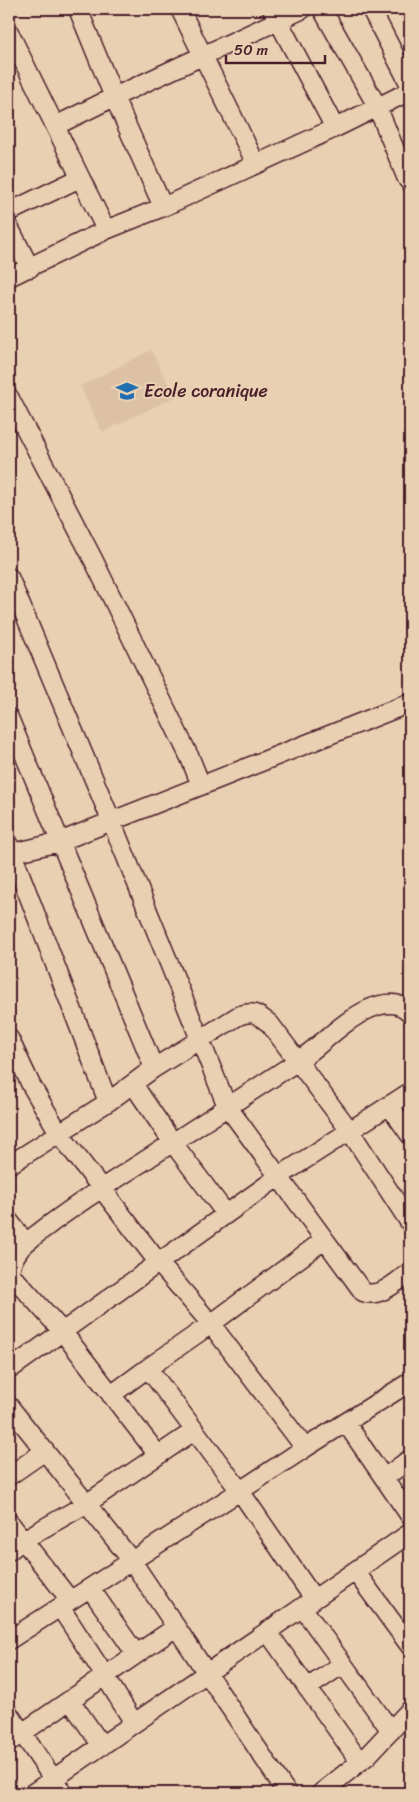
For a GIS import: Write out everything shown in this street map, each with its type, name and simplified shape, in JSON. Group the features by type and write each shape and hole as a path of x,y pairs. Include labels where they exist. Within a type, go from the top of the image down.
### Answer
{"street":[{"path":"78,9 114,97 163,207"},
{"path":"180,9 256,164"},
{"path":"55,126 204,56 275,15 303,9"},
{"path":"322,9 377,106 406,179 410,182"},
{"path":"371,9 410,84"},
{"path":"275,15 335,128"},
{"path":"9,32 106,230"},
{"path":"9,278 106,230 163,207 335,128 410,91"},
{"path":"9,212 80,178"},
{"path":"9,227 30,268"},
{"path":"9,397 93,559 190,758 201,785"},
{"path":"9,577 111,820 227,1106 363,1292 370,1294 384,1290 410,1272"},
{"path":"108,1102 10,851 59,842 410,703"},
{"path":"9,718 154,1068"},
{"path":"158,1455 62,1331 19,1283 9,1275 11,1264 26,1244 101,1188 298,1061 339,1027 368,1009 383,1004 395,1003 401,1005 410,1013"},
{"path":"9,1165 108,1102 154,1068 238,1016 248,1012 256,1014 270,1024 350,1131 410,1223"},
{"path":"9,1038 31,1085 59,1133 158,1262 211,1324 305,1448"},
{"path":"133,1084 172,1143 226,1214"},
{"path":"9,1370 278,1177 410,1092"},
{"path":"389,1106 410,1134"},
{"path":"9,1221 26,1244"},
{"path":"112,1394 211,1324 324,1240"},
{"path":"148,1368 240,1492 343,1664 391,1731"},
{"path":"9,1640 410,1382"},
{"path":"9,1406 132,1562 287,1793"},
{"path":"346,1423 410,1516"},
{"path":"9,1550 86,1504 194,1431"},
{"path":"9,1476 45,1451"},
{"path":"384,1478 410,1459"},
{"path":"9,1522 24,1540 65,1604 134,1723"},
{"path":"33,1793 58,1786 102,1746 134,1723 410,1533"},
{"path":"355,1571 410,1646"},
{"path":"90,1588 136,1654"},
{"path":"15,1737 176,1627"},
{"path":"267,1631 360,1762"},
{"path":"307,1688 343,1664"},
{"path":"70,1700 102,1746"},
{"path":"321,1793 360,1762 410,1710"},
{"path":"9,1714 15,1737 58,1786"}],"shaded area":[{"name":"Ecole coranique","path":"151,350 175,397 102,432 80,386"}],"place":[{"name":"Ecole coranique","path":"127,391"}]}
